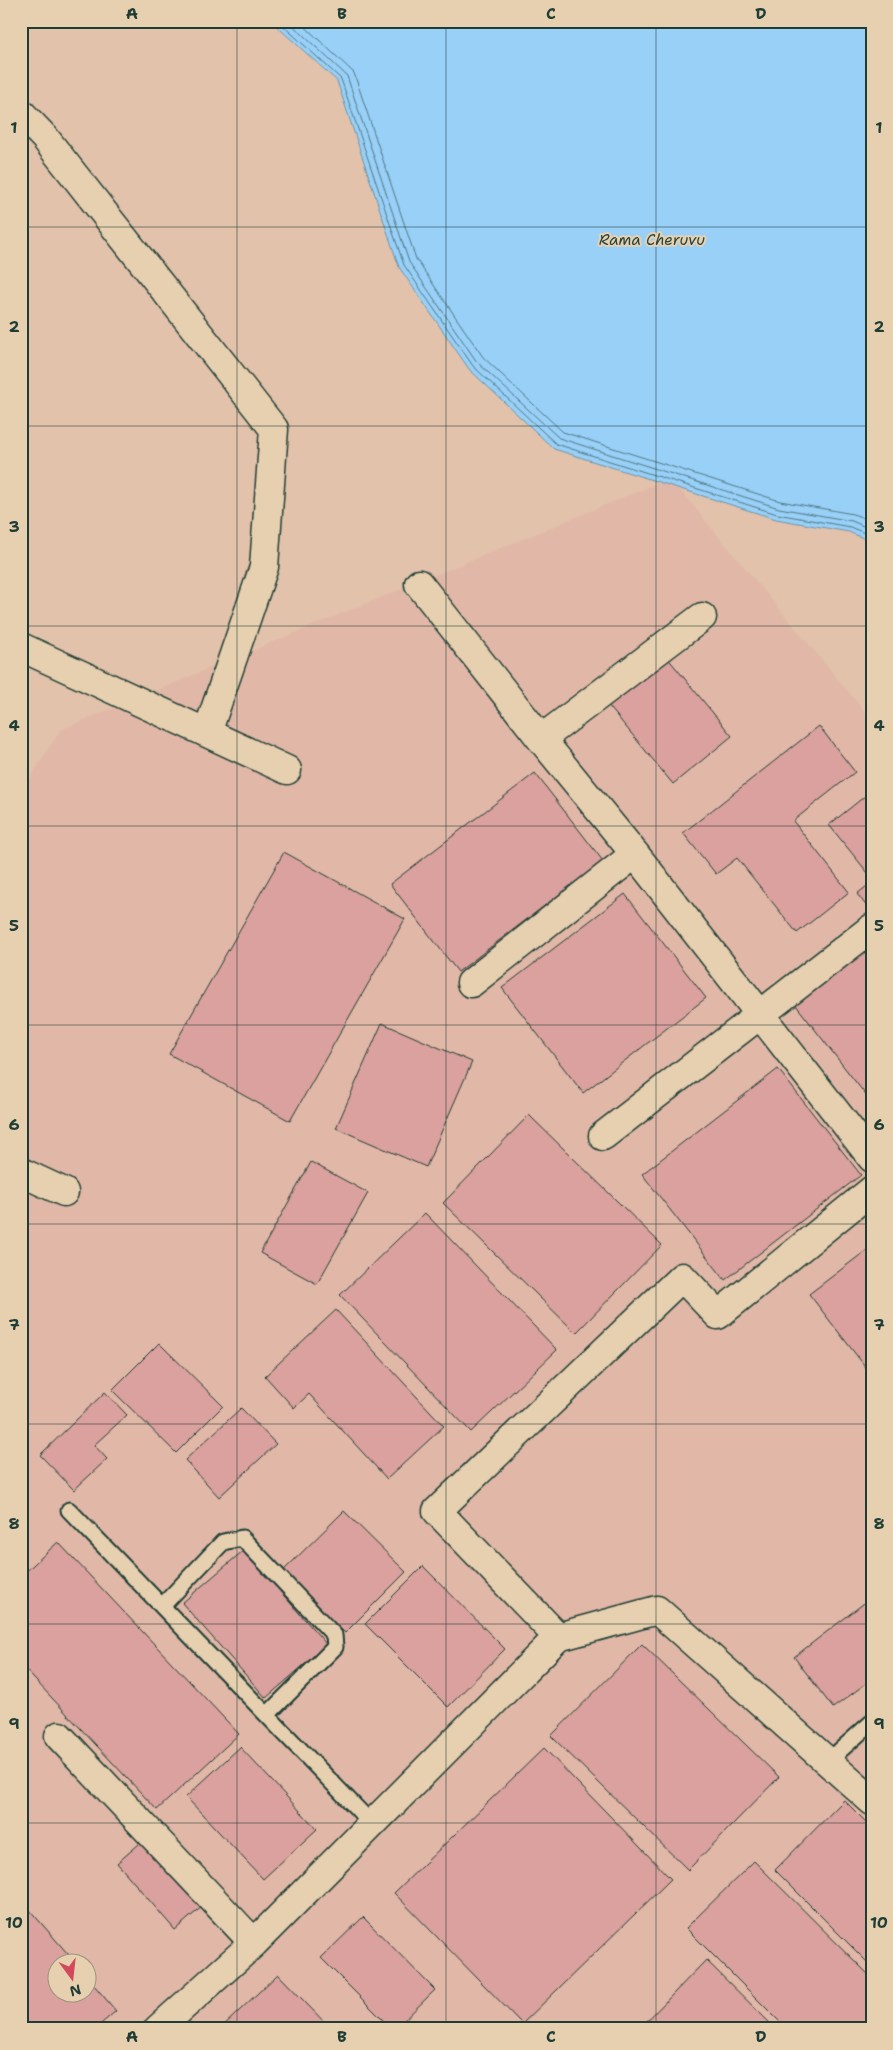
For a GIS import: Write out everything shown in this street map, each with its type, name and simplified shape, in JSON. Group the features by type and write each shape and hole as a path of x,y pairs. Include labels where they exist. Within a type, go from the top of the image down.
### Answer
{"street":[{"path":"21,112 45,138 274,429 264,567 207,733"},
{"path":"419,584 541,739 635,854 872,1158"},
{"path":"541,739 702,617"},
{"path":"21,647 287,770"},
{"path":"471,983 635,854"},
{"path":"603,1136 872,928"},
{"path":"21,1172 64,1192"},
{"path":"558,1637 437,1511 682,1277 718,1315 872,1190"},
{"path":"158,2029 254,1943 558,1637 657,1610 872,1801"},
{"path":"59,1736 254,1943"}],"lane":[{"path":"69,1510 372,1824"},
{"path":"162,1606 223,1542 242,1538 334,1635 336,1647 267,1715"},
{"path":"827,1762 872,1722"}],"shaded area":[{"path":"670,478 872,720 872,2029 21,2029 21,793 60,730"}],"water":[{"name":"Rama Cheruvu","path":"271,21 872,21 872,542 849,532 776,519 554,449 469,369 399,267 337,81"}],"building":[{"path":"666,656 732,736 673,784 607,704"},
{"path":"819,726 855,772 793,821 849,892 797,933 737,858 716,874 683,833"},
{"path":"535,773 603,861 458,972 390,884"},
{"path":"870,792 872,794 872,878 829,825"},
{"path":"284,852 405,919 290,1121 169,1054"},
{"path":"872,882 872,913 857,894"},
{"path":"625,894 706,998 583,1093 502,988"},
{"path":"872,939 872,1103 792,1000"},
{"path":"382,1023 472,1062 426,1167 336,1128"},
{"path":"778,1069 861,1175 725,1280 642,1174"},
{"path":"529,1115 662,1245 576,1333 443,1203"},
{"path":"311,1162 368,1193 317,1284 260,1253"},
{"path":"425,1213 557,1350 471,1432 340,1295"},
{"path":"872,1246 872,1374 871,1374 809,1294"},
{"path":"336,1310 444,1426 387,1479 309,1394 294,1408 265,1376"},
{"path":"159,1343 223,1406 176,1453 112,1390"},
{"path":"105,1392 127,1415 94,1445 107,1459 74,1490 40,1455"},
{"path":"241,1408 276,1444 219,1497 185,1460"},
{"path":"344,1511 406,1572 345,1633 283,1571"},
{"path":"58,1542 239,1734 157,1810 21,1665 21,1576"},
{"path":"244,1550 327,1645 266,1698 182,1603"},
{"path":"423,1566 505,1649 448,1707 365,1624"},
{"path":"872,1597 872,1679 833,1708 794,1657"},
{"path":"642,1644 779,1777 688,1870 551,1736"},
{"path":"240,1747 317,1829 263,1879 186,1797"},
{"path":"544,1748 671,1879 522,2024 394,1893"},
{"path":"844,1800 872,1828 872,1967 775,1870"},
{"path":"146,1838 204,1905 175,1930 117,1863"},
{"path":"754,1861 872,1978 872,2029 787,2029 686,1928"},
{"path":"21,1900 66,1952 48,1952 48,2002 98,2002 98,1990 116,2011 95,2029 21,2029"},
{"path":"363,1917 435,1990 395,2029 392,2029 321,1958"},
{"path":"706,1960 776,2029 639,2029"},
{"path":"278,1974 331,2029 220,2029"}]}
